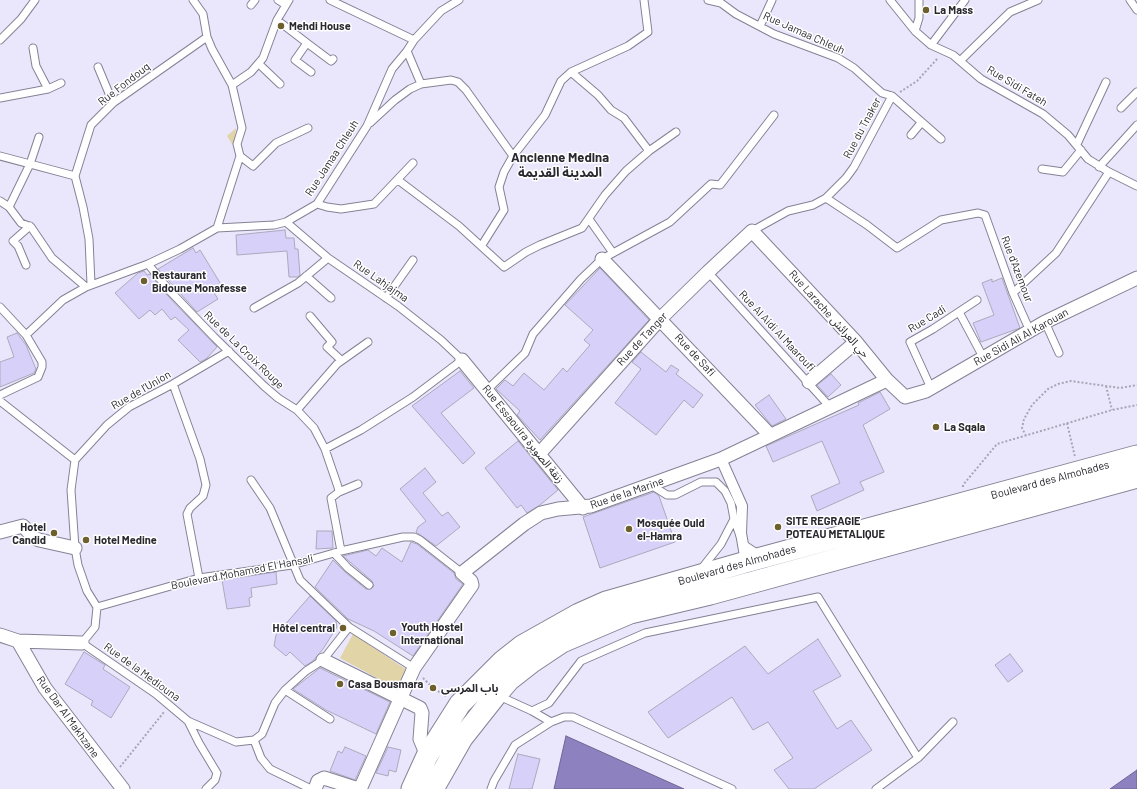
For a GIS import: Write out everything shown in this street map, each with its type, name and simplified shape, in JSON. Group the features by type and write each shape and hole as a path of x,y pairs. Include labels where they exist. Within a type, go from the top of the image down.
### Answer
{"main road":[{"name":"Boulevard des Almohades","path":"412,789 427,756 460,704 490,687 509,680 532,662 562,642 630,613 710,594 1035,495 1078,473 1137,456"},
{"name":"Boulevard des Almohades","path":"433,789 490,687 522,646 578,614 606,602 690,578 751,554 966,503 1035,495 1137,477"}],"street":[{"name":"Rue de Tanger","path":"539,454 660,319 752,231"},
{"name":"Rue Larache حي العرائش","path":"752,231 856,342 887,380 905,397"},
{"name":"Rue de Safi","path":"608,256 660,319 770,435"},
{"name":"Rue Sidi Ali Al Karouan","path":"905,397 931,388 1045,322 1137,278"},
{"path":"809,382 856,342"},
{"name":"Rue Essaouira زنقة الصويرة","path":"462,360 583,508"},
{"name":"Rue de la Marine","path":"462,573 524,524 541,513 558,509 583,508 721,459 887,380"},
{"path":"721,459 742,506 741,533 751,554"},
{"path":"0,532 22,526 38,540 75,548"},
{"path":"315,789 318,781 324,778 354,788 361,787 414,668 472,584 462,573"},
{"path":"0,635 18,641 82,643"},
{"name":"Rue Dar Al Makhzane","path":"18,641 45,688 75,729 123,789"},
{"path":"323,660 417,706 421,710 420,739 427,756"}],"lane":[{"path":"0,40 21,19 35,0"},
{"path":"193,0 202,14 207,37 232,86 242,128 237,144 240,156 217,228"},
{"path":"232,86 259,64 263,58 277,20 288,2 278,0"},
{"path":"330,0 414,40"},
{"name":"Rue Jamaa Chleuh","path":"26,335 63,300 88,286 148,264 180,249 217,228 274,225 286,222 317,204 367,126 392,69 414,40 441,11 459,0"},
{"path":"482,245 504,210 499,187 504,172 513,156 545,115 561,81 571,72 628,46 648,32 644,0"},
{"name":"Rue Jamaa Chleuh","path":"708,0 721,4 736,14 774,34 838,58 854,68 882,93 892,96 941,139"},
{"path":"760,26 772,0"},
{"name":"Rue Sidi Fateh","path":"890,0 915,31 931,45 961,60 981,79 1042,114 1099,167 1137,186"},
{"path":"915,31 919,18 919,0"},
{"path":"931,45 966,0"},
{"path":"961,60 1010,12 1038,0"},
{"path":"1130,0 1137,10"},
{"path":"277,20 331,61 333,59"},
{"name":"Rue Fondouq","path":"75,176 91,125 113,103 207,37"},
{"path":"307,43 295,60 311,72"},
{"path":"33,48 36,66 48,89"},
{"path":"407,51 421,84"},
{"path":"259,64 280,84"},
{"path":"98,67 113,103"},
{"path":"571,72 598,95 612,112 624,118 649,151"},
{"path":"367,126 395,100 421,84 451,80 458,82 466,90 513,156"},
{"path":"1042,169 1063,172 1079,147 1106,82"},
{"path":"0,98 48,89 61,83"},
{"path":"1121,108 1137,92"},
{"name":"Rue du Tnaker","path":"752,231 788,211 813,205 826,198 846,178 854,166 892,96"},
{"path":"487,390 524,353 533,334 581,279 608,256 662,228 711,184 720,185 774,115"},
{"path":"911,135 922,123"},
{"path":"1099,167 1137,125"},
{"path":"240,156 253,166 276,143 308,128"},
{"path":"398,180 482,245 504,267 526,252 540,245 577,232 585,226 605,195 626,170 649,151 676,132"},
{"path":"9,207 30,164 39,137"},
{"path":"0,156 75,176 89,239 88,286"},
{"path":"317,204 342,209 374,204 398,180 413,162"},
{"path":"1014,293 1056,253 1109,172"},
{"name":"Rue d'Azemour","path":"826,198 867,225 897,248 941,220 978,213 985,215 1030,331"},
{"path":"0,201 9,207 21,223 30,226 52,258 88,286"},
{"path":"589,218 608,256"},
{"name":"Rue Lahjajma","path":"286,222 328,258 386,298 441,340 462,360"},
{"path":"26,265 18,246 13,241 30,226"},
{"path":"254,308 306,276 328,258"},
{"path":"386,298 412,260"},
{"name":"Rue de La Croix Rouge","path":"148,264 169,290 229,351 278,398 297,410 311,423 325,449"},
{"name":"Rue Al Aidi Al Maaroufi","path":"708,272 830,407"},
{"path":"306,276 331,298"},
{"name":"Rue Cadi","path":"931,388 910,342 977,300"},
{"path":"0,307 26,335 42,362 42,371 38,377 0,395"},
{"path":"959,312 983,357"},
{"path":"310,316 332,342 327,347 341,360"},
{"path":"1045,322 1059,353"},
{"path":"297,410 341,360 368,342"},
{"name":"Rue de l'Union","path":"75,460 115,417 129,407 173,384 229,351"},
{"path":"339,492 325,449 355,433 413,397 462,360"},
{"path":"173,384 200,459 206,485 203,496 190,508 187,514 198,578"},
{"path":"0,400 75,460 72,501 75,548 87,591 97,607 93,631 82,643"},
{"path":"252,480 270,508 292,564 300,580 349,627 414,668"},
{"path":"651,485 667,495 675,495 701,482 716,482 725,491 731,503 734,519 751,554"},
{"path":"358,484 339,492 331,498 337,552 348,568 369,584"},
{"path":"690,578 706,565 721,544 734,519"},
{"name":"Boulevard Mohamed El Hansali","path":"97,607 198,578 292,564 403,537 414,536 462,573"},
{"path":"532,711 549,703 581,661 645,632 818,597 918,758"},
{"path":"311,789 270,769 260,758 254,740 262,734 276,702 285,690 306,671 323,660 349,627"},
{"name":"Rue de la Mediouna","path":"82,643 170,704 188,721 217,773 215,780 206,789"},
{"path":"490,687 551,722"},
{"path":"285,690 330,719"},
{"path":"491,789 515,745 551,722 564,717 573,717 732,789"},
{"name":"Rue de la Mediouna","path":"188,721 236,742 254,740"},
{"path":"876,789 918,758 953,722"}],"path":[{"name":"Rue du Tnaker","path":"892,96 917,81 944,51"},
{"path":"1026,436 1022,428 1024,419 1032,406 1048,389 1071,381 1120,388 1137,385"},
{"path":"1106,386 1112,410"},
{"path":"966,503 963,485 997,444 1112,410 1137,405"},
{"path":"1067,423 1078,473"},
{"path":"414,668 433,688 460,704"},
{"path":"113,776 170,704"}],"shaded area":[{"path":"236,128 234,147 227,136"},
{"path":"353,634 410,672 401,691 340,658"},
{"path":"566,736 684,789 554,789"},
{"path":"1137,770 1137,789 1110,789"}],"building":[{"path":"285,230 286,238 294,238 295,249 298,249 300,275 298,277 289,277 287,251 237,255 236,235"},
{"path":"193,248 196,253 200,250 222,286 213,291 218,299 197,312 158,269"},
{"path":"600,268 649,320 540,440 517,415 520,411 496,389 505,380 513,386 524,373 544,390 563,368 567,372 590,345 584,340 593,330 565,305"},
{"path":"144,271 147,275 150,274 165,293 217,347 206,359 200,362 178,340 189,330 175,317 171,320 162,309 155,315 150,310 139,319 115,293 138,273"},
{"path":"1002,278 1020,328 981,342 973,323 994,315 982,283 992,279 992,282"},
{"path":"17,333 26,345 36,369 34,373 0,387 0,362 14,357 7,337"},
{"path":"641,352 666,372 671,365 679,370 676,374 703,395 693,408 684,400 656,435 615,403 641,369 632,362"},
{"path":"460,371 474,388 441,413 475,453 463,464 412,406"},
{"path":"831,374 841,385 828,397 817,385"},
{"path":"880,392 890,409 863,425 884,472 860,482 864,490 817,511 811,496 840,483 822,441 773,462 766,446 859,405 858,403"},
{"path":"769,395 786,419 772,426 755,405"},
{"path":"518,441 558,490 540,505 527,513 521,505 517,508 485,468"},
{"path":"425,468 436,482 423,493 442,516 448,512 460,527 436,546 416,532 418,527 426,521 400,489"},
{"name":"Mosquée Ould el-Hamra","path":"654,492 659,496 675,542 600,568 583,517"},
{"path":"317,531 332,531 333,548 316,549"},
{"path":"411,542 417,544 454,573 456,579 463,584 413,656 374,631 348,619 315,587 333,560 366,589 371,589 374,586 372,581 343,556 368,550 376,556 382,548 402,562"},
{"path":"276,572 277,584 251,588 252,597 249,598 250,606 227,609 222,580"},
{"path":"310,596 336,621 337,627 323,649 313,661 305,666 290,652 286,656 274,646 276,635"},
{"path":"818,639 841,676 813,691 837,729 851,720 872,750 814,789 789,789 774,770 793,758 768,722 753,730 732,697 668,738 648,712 745,646 768,674"},
{"path":"84,652 105,665 103,669 130,687 111,718 91,705 93,701 65,684"},
{"path":"1010,654 1023,671 1008,682 995,665"},
{"path":"320,668 390,702 376,734 326,710 293,689"},
{"path":"345,747 366,756 355,780 330,771 338,751 342,753"},
{"path":"388,747 401,750 396,772 389,770 388,776 376,773"},
{"path":"518,754 540,759 532,789 509,789"}],"place":[{"name":"La Mass","path":"926,10"},
{"name":"Mehdi House","path":"281,26"},
{"name":"Restaurant Bidoune Monafesse","path":"144,281"},
{"name":"La Sqala","path":"936,427"},
{"name":"SITE REGRAGIE POTEAU METALIQUE","path":"778,527"},
{"name":"Mosquée Ould el-Hamra","path":"629,529"},
{"name":"Hotel Candid","path":"54,533"},
{"name":"Hotel Medine","path":"86,540"},
{"name":"Hôtel central","path":"343,628"},
{"name":"Youth Hostel International","path":"393,633"},
{"name":"Casa Bousmara","path":"340,684"},
{"name":"باب المرسى","path":"433,688"}],"district":[{"name":"Ancienne Medina المدينة القديمة","path":"560,166"}]}
